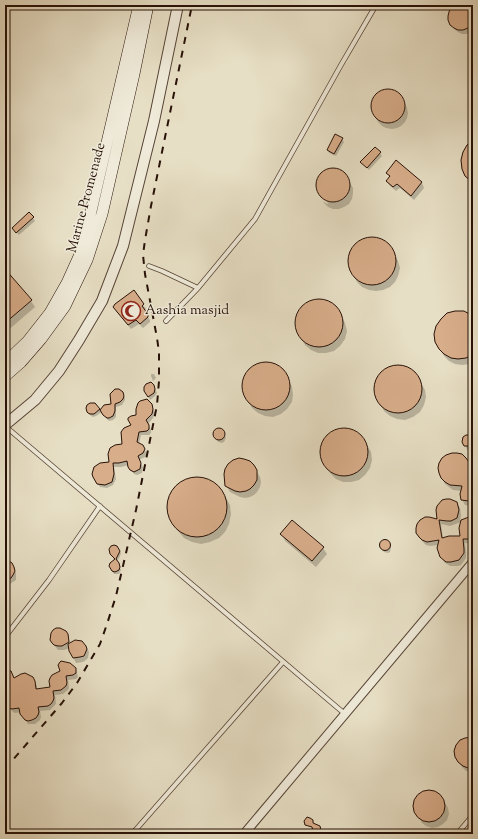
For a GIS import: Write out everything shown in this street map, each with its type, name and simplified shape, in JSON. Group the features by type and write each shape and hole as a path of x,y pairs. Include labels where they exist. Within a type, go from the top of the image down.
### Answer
{"main road":[{"name":"Marine Promenade","path":"5,363 28,341 50,313 67,283 82,250 138,5"},
{"name":"Marine Promenade","path":"5,376 21,362 41,339 64,306 87,260 102,214 148,5"}],"street":[{"path":"5,425 35,400 59,372 102,301 125,239 154,121 178,5"},
{"path":"244,834 473,562"}],"lane":[{"path":"166,321 198,288 255,218 376,5"},
{"path":"149,266 198,288"},
{"path":"5,425 345,714"},
{"path":"5,637 49,580 100,506"},
{"path":"132,834 283,662"},
{"path":"457,834 473,815"}],"building":[{"path":"454,5 469,5 472,8 473,23 468,28 458,30 450,25 448,16 450,8"},
{"path":"385,89 391,89 395,90 402,96 405,106 404,113 398,120 391,123 385,123 381,122 374,116 371,109 371,103 372,99 378,92"},
{"path":"335,134 343,138 334,154 327,150"},
{"path":"473,141 473,183 465,176 462,169 461,160 467,145"},
{"path":"375,147 381,152 367,168 360,162"},
{"path":"396,160 422,182 411,196 397,184 393,187 386,181 390,176 386,173"},
{"path":"330,168 336,168 340,169 347,175 350,185 349,192 343,199 336,202 330,202 326,201 319,195 316,188 316,182 317,178 323,171"},
{"path":"29,212 34,217 16,233 12,228"},
{"path":"367,237 377,237 389,244 396,256 396,266 389,278 377,285 367,285 359,281 352,274 348,266 348,256 352,248 359,241"},
{"path":"5,269 32,300 5,323"},
{"name":"Aashia masjid","path":"134,290 144,304 142,306 148,314 148,317 140,324 136,320 128,325 113,307"},
{"path":"314,299 324,299 336,306 343,318 343,328 336,340 324,347 314,347 306,343 299,336 295,328 295,318 299,310 306,303"},
{"path":"464,311 473,316 473,354 466,358 451,358 439,349 435,342 434,334 436,326 447,313"},
{"path":"261,362 271,362 283,369 290,381 290,391 283,403 271,410 261,410 253,406 246,399 242,391 242,381 246,373 253,366"},
{"path":"393,365 403,365 415,372 422,384 422,394 415,406 403,413 393,413 385,409 378,402 374,394 374,384 378,376 385,369"},
{"path":"151,382 155,389 154,393 148,397 144,391 144,387 146,384"},
{"path":"115,389 119,389 123,392 124,396 120,402 115,404 113,416 107,418 100,410 104,405 111,404 110,394"},
{"path":"147,399 152,404 153,409 152,414 146,420 149,425 149,429 147,431 139,432 137,442 143,445 145,449 143,453 138,456 141,463 140,469 134,472 130,470 127,461 113,463 114,474 112,482 105,485 97,484 92,474 94,467 100,463 109,462 108,454 110,448 115,445 122,444 121,432 124,428 131,425 128,418 136,415 136,409 140,401"},
{"path":"90,403 95,403 100,409 94,414 87,412 87,405"},
{"path":"217,428 221,428 225,434 221,440 217,440 213,436 213,432"},
{"path":"339,428 349,428 361,435 368,447 368,457 361,469 349,476 339,476 331,472 324,465 320,457 320,447 324,439 331,432"},
{"path":"470,435 473,438 473,443 470,446 464,446 462,442 463,437"},
{"path":"452,453 462,454 469,462 473,475 473,498 469,501 461,500 460,494 462,486 450,485 441,478 439,473 439,463 442,458"},
{"path":"239,458 250,461 257,470 257,480 254,485 246,491 240,492 225,486 224,474 228,464"},
{"path":"197,477 214,482 222,490 227,507 222,524 214,532 197,537 180,532 172,524 167,507 172,490 180,482"},
{"path":"446,499 457,502 459,510 457,518 451,521 439,520 442,538 449,536 460,536 459,528 461,520 473,517 473,539 463,539 464,553 459,560 451,562 446,562 440,557 437,548 439,540 427,542 422,540 416,533 417,524 420,520 425,517 437,519 437,506 442,500"},
{"path":"292,520 324,547 312,561 280,534"},
{"path":"385,539 389,541 391,545 389,549 385,551 381,549 379,545 381,541"},
{"path":"114,545 117,546 120,551 116,559 120,567 119,570 115,572 112,571 109,566 115,559 110,554 109,549"},
{"path":"5,560 12,563 15,571 11,578 5,581"},
{"path":"56,628 66,631 69,642 62,646 54,645 52,643 50,640 51,633"},
{"path":"75,640 82,641 86,646 87,649 84,656 73,658 69,651 68,644"},
{"path":"61,661 70,663 76,668 76,673 66,676 66,686 61,690 53,691 54,698 51,704 48,706 38,707 39,712 36,718 28,721 25,720 20,714 19,708 12,709 5,705 5,669 11,671 14,678 25,673 33,677 36,689 50,687 50,678 52,675 60,671 58,665"},
{"path":"473,737 473,767 468,768 458,762 454,751 460,740"},
{"path":"432,790 438,792 443,797 445,806 443,815 438,820 426,822 420,820 415,815 413,803 415,797 420,792"},
{"path":"307,817 313,820 313,823 320,826 322,834 316,834 312,827 305,825 304,821"}],"railway":[{"path":"5,769 62,703 77,683 100,644 116,596 136,510 157,405 159,381 159,352 143,255 151,206 192,5"}],"place":[{"name":"Aashia masjid","path":"131,311"}]}
